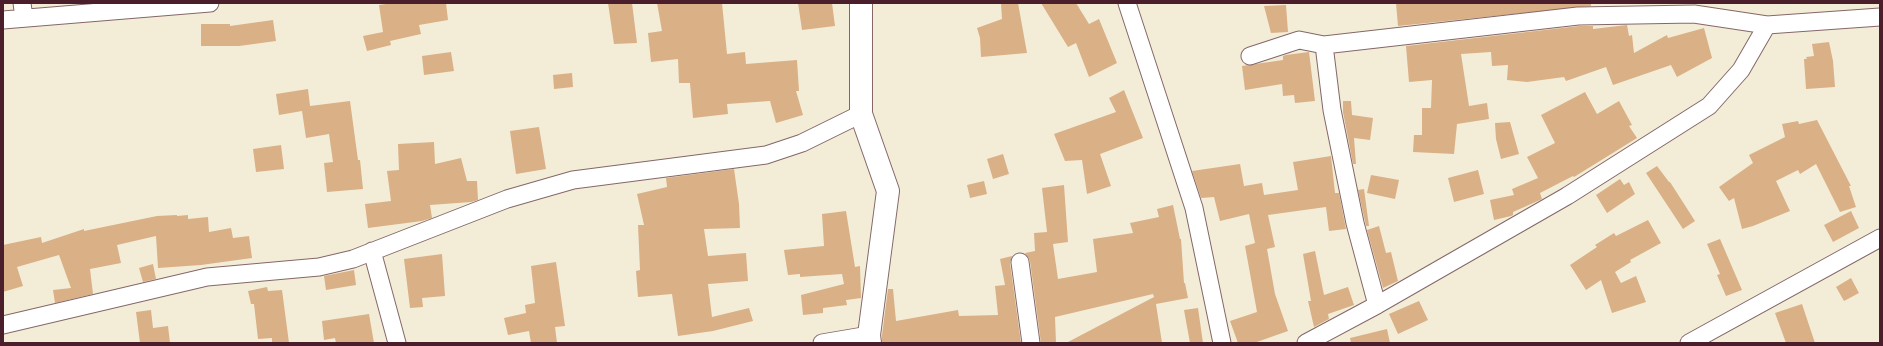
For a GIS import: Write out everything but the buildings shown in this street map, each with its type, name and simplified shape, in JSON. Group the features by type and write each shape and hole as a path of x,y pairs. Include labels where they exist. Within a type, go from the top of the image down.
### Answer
{"street":[{"path":"3,20 23,11 210,3"},
{"path":"822,343 870,339 888,191 861,114 861,3"},
{"path":"1126,3 1194,208 1222,343"},
{"path":"1250,56 1298,40 1324,45 1578,16 1694,14 1767,25 1880,17"},
{"path":"1306,343 1377,305 1567,196 1709,106 1741,70 1767,25"},
{"path":"1324,45 1332,110 1355,223 1377,305"},
{"path":"3,325 207,277 320,267 353,259 507,199 573,180 766,155 802,143 861,114"},
{"path":"1689,343 1880,238"},
{"path":"372,251 397,343"},
{"path":"1020,262 1031,343"}]}
